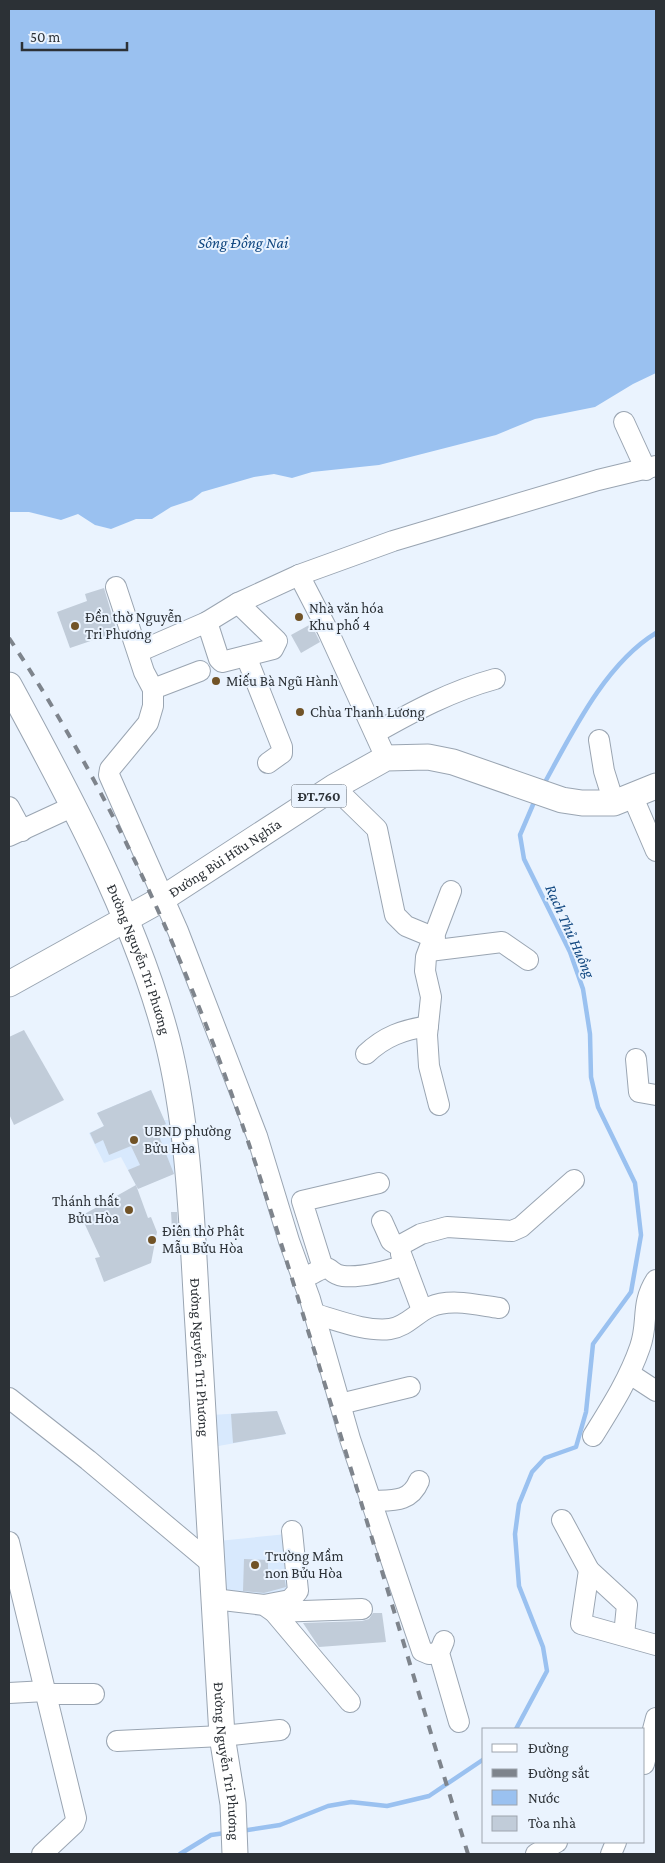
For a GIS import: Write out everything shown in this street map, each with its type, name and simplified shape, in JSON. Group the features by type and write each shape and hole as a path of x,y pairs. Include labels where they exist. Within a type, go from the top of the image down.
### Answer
{"main road":[{"name":"Đường Nguyễn Tri Phương","path":"9,685 74,806 140,955 156,1004 175,1076 194,1258 222,1736 233,1804 235,1854"},
{"name":"Đường Bùi Hữu Nghĩa","path":"9,984 162,899 334,787 386,758 428,757 453,762 562,800 600,804 623,799"},
{"name":"ĐT.760","path":"623,799 656,786"}],"street":[{"path":"138,652 207,622 238,603 299,575 393,541 598,480 651,468 624,422"},
{"path":"299,575 328,631 386,758"},
{"path":"116,587 153,689 153,706 148,723 110,769 109,775 162,899 178,931 257,1136 289,1241 315,1314 340,1404 371,1501 422,1651 429,1654 442,1646 459,1722"},
{"path":"207,622 219,660 225,662 274,649 277,641 238,603"},
{"path":"246,656 282,747 282,753 268,763"},
{"path":"153,689 200,671"},
{"path":"375,733 426,704 472,685 495,678"},
{"path":"599,740 604,771 656,851"},
{"path":"334,787 377,829 395,915 406,926 432,945 502,942 528,960"},
{"path":"9,807 15,834 74,806"},
{"path":"440,1105 429,1066 428,1026 431,997 425,970 451,891"},
{"path":"366,1054 378,1043 403,1030 428,1026"},
{"path":"636,1059 639,1092 656,1095"},
{"path":"399,1246 421,1234 447,1226 517,1230 574,1180"},
{"path":"323,1268 302,1200 380,1183"},
{"path":"382,1221 391,1241 399,1246 422,1310"},
{"path":"323,1268 343,1276 385,1271 405,1265"},
{"path":"303,1279 323,1268"},
{"path":"593,1436 630,1374 641,1345 645,1323 645,1304 656,1280"},
{"path":"315,1314 381,1330 394,1328 432,1305 458,1302 498,1308"},
{"path":"630,1374 656,1391"},
{"path":"340,1404 410,1387"},
{"path":"9,1398 95,1466 212,1564"},
{"path":"371,1501 404,1499 415,1490 419,1481"},
{"path":"562,1520 589,1570 626,1603 624,1635"},
{"path":"269,1609 290,1600 298,1591 292,1531"},
{"path":"9,1542 76,1818 74,1824 42,1854"},
{"path":"589,1570 581,1624 656,1645"},
{"path":"214,1599 269,1609 362,1609"},
{"path":"269,1609 350,1702"},
{"path":"9,1693 94,1694"},
{"path":"645,1760 656,1718"},
{"path":"118,1741 222,1736 280,1730"},
{"path":"527,1843 536,1854 555,1843"}],"shaded area":[{"name":"UBND phường Bửu Hòa","path":"151,1090 164,1120 173,1120 178,1172 144,1186 136,1185 121,1157 104,1163 89,1133 104,1126 97,1113"},
{"path":"277,1411 286,1434 213,1447 211,1415"},
{"name":"Trường Mầm non Bửu Hòa","path":"287,1534 288,1595 221,1595 218,1541"}],"water":[{"name":"Sông Đồng Nai","path":"9,9 656,9 656,373 633,384 595,407 535,419 496,435 379,465 312,472 292,478 274,474 254,477 202,492 192,500 171,507 152,519 136,519 111,529 95,525 78,514 61,520 29,512 9,512"}],"building":[{"path":"104,588 117,632 70,648 57,612 87,601 85,594"},
{"path":"311,624 320,642 301,653 291,635"},
{"path":"24,1030 64,1100 14,1125 9,1114 9,1037"},
{"name":"UBND phường Bửu Hòa","path":"151,1090 166,1124 162,1126 166,1133 159,1136 174,1174 138,1189 128,1170 140,1165 131,1146 109,1155 103,1140 95,1144 90,1133 104,1126 97,1113"},
{"path":"136,1185 148,1218 151,1217 157,1232 151,1263 104,1282 95,1258 100,1257 81,1216"},
{"path":"171,1212 177,1212 178,1229 172,1229"},
{"path":"277,1411 286,1434 233,1443 231,1414"},
{"path":"244,1559 268,1560 268,1575 284,1575 286,1587 264,1593 243,1591"},
{"path":"373,1613 382,1613 386,1642 319,1647 303,1623 362,1621 369,1619"}],"waterway":[{"name":"Rạch Thủ Huồng","path":"544,784 591,701 621,662 656,633"},
{"name":"Rạch Thủ Huồng","path":"517,1728 547,1671 543,1647 519,1586 515,1534 519,1504 532,1472 545,1458 576,1447 586,1412 593,1344 631,1292 641,1235 635,1183 598,1107 591,1077 590,1034 583,989 570,952 524,859 520,835 535,800"},
{"name":"Rạch Thủ Huồng","path":"241,1831 280,1825 328,1806 351,1802 387,1806 429,1796 482,1760"},
{"name":"Rạch Thủ Huồng","path":"180,1854 211,1835 225,1833"}],"railway":[{"path":"9,638 60,720 107,804 129,848 188,980 221,1064 251,1149 278,1235 468,1854"}],"place":[{"name":"Nhà văn hóa Khu phố 4","path":"299,617"},
{"name":"Đền thờ Nguyễn Tri Phương","path":"75,626"},
{"name":"Miếu Bà Ngũ Hành","path":"216,681"},
{"name":"Chùa Thanh Lương","path":"300,712"},
{"name":"UBND phường Bửu Hòa","path":"134,1140"},
{"name":"Thánh thất Bửu Hòa","path":"129,1210"},
{"name":"Điện thờ Phật Mẫu Bửu Hòa","path":"152,1240"},
{"name":"Trường Mầm non Bửu Hòa","path":"255,1565"}]}
